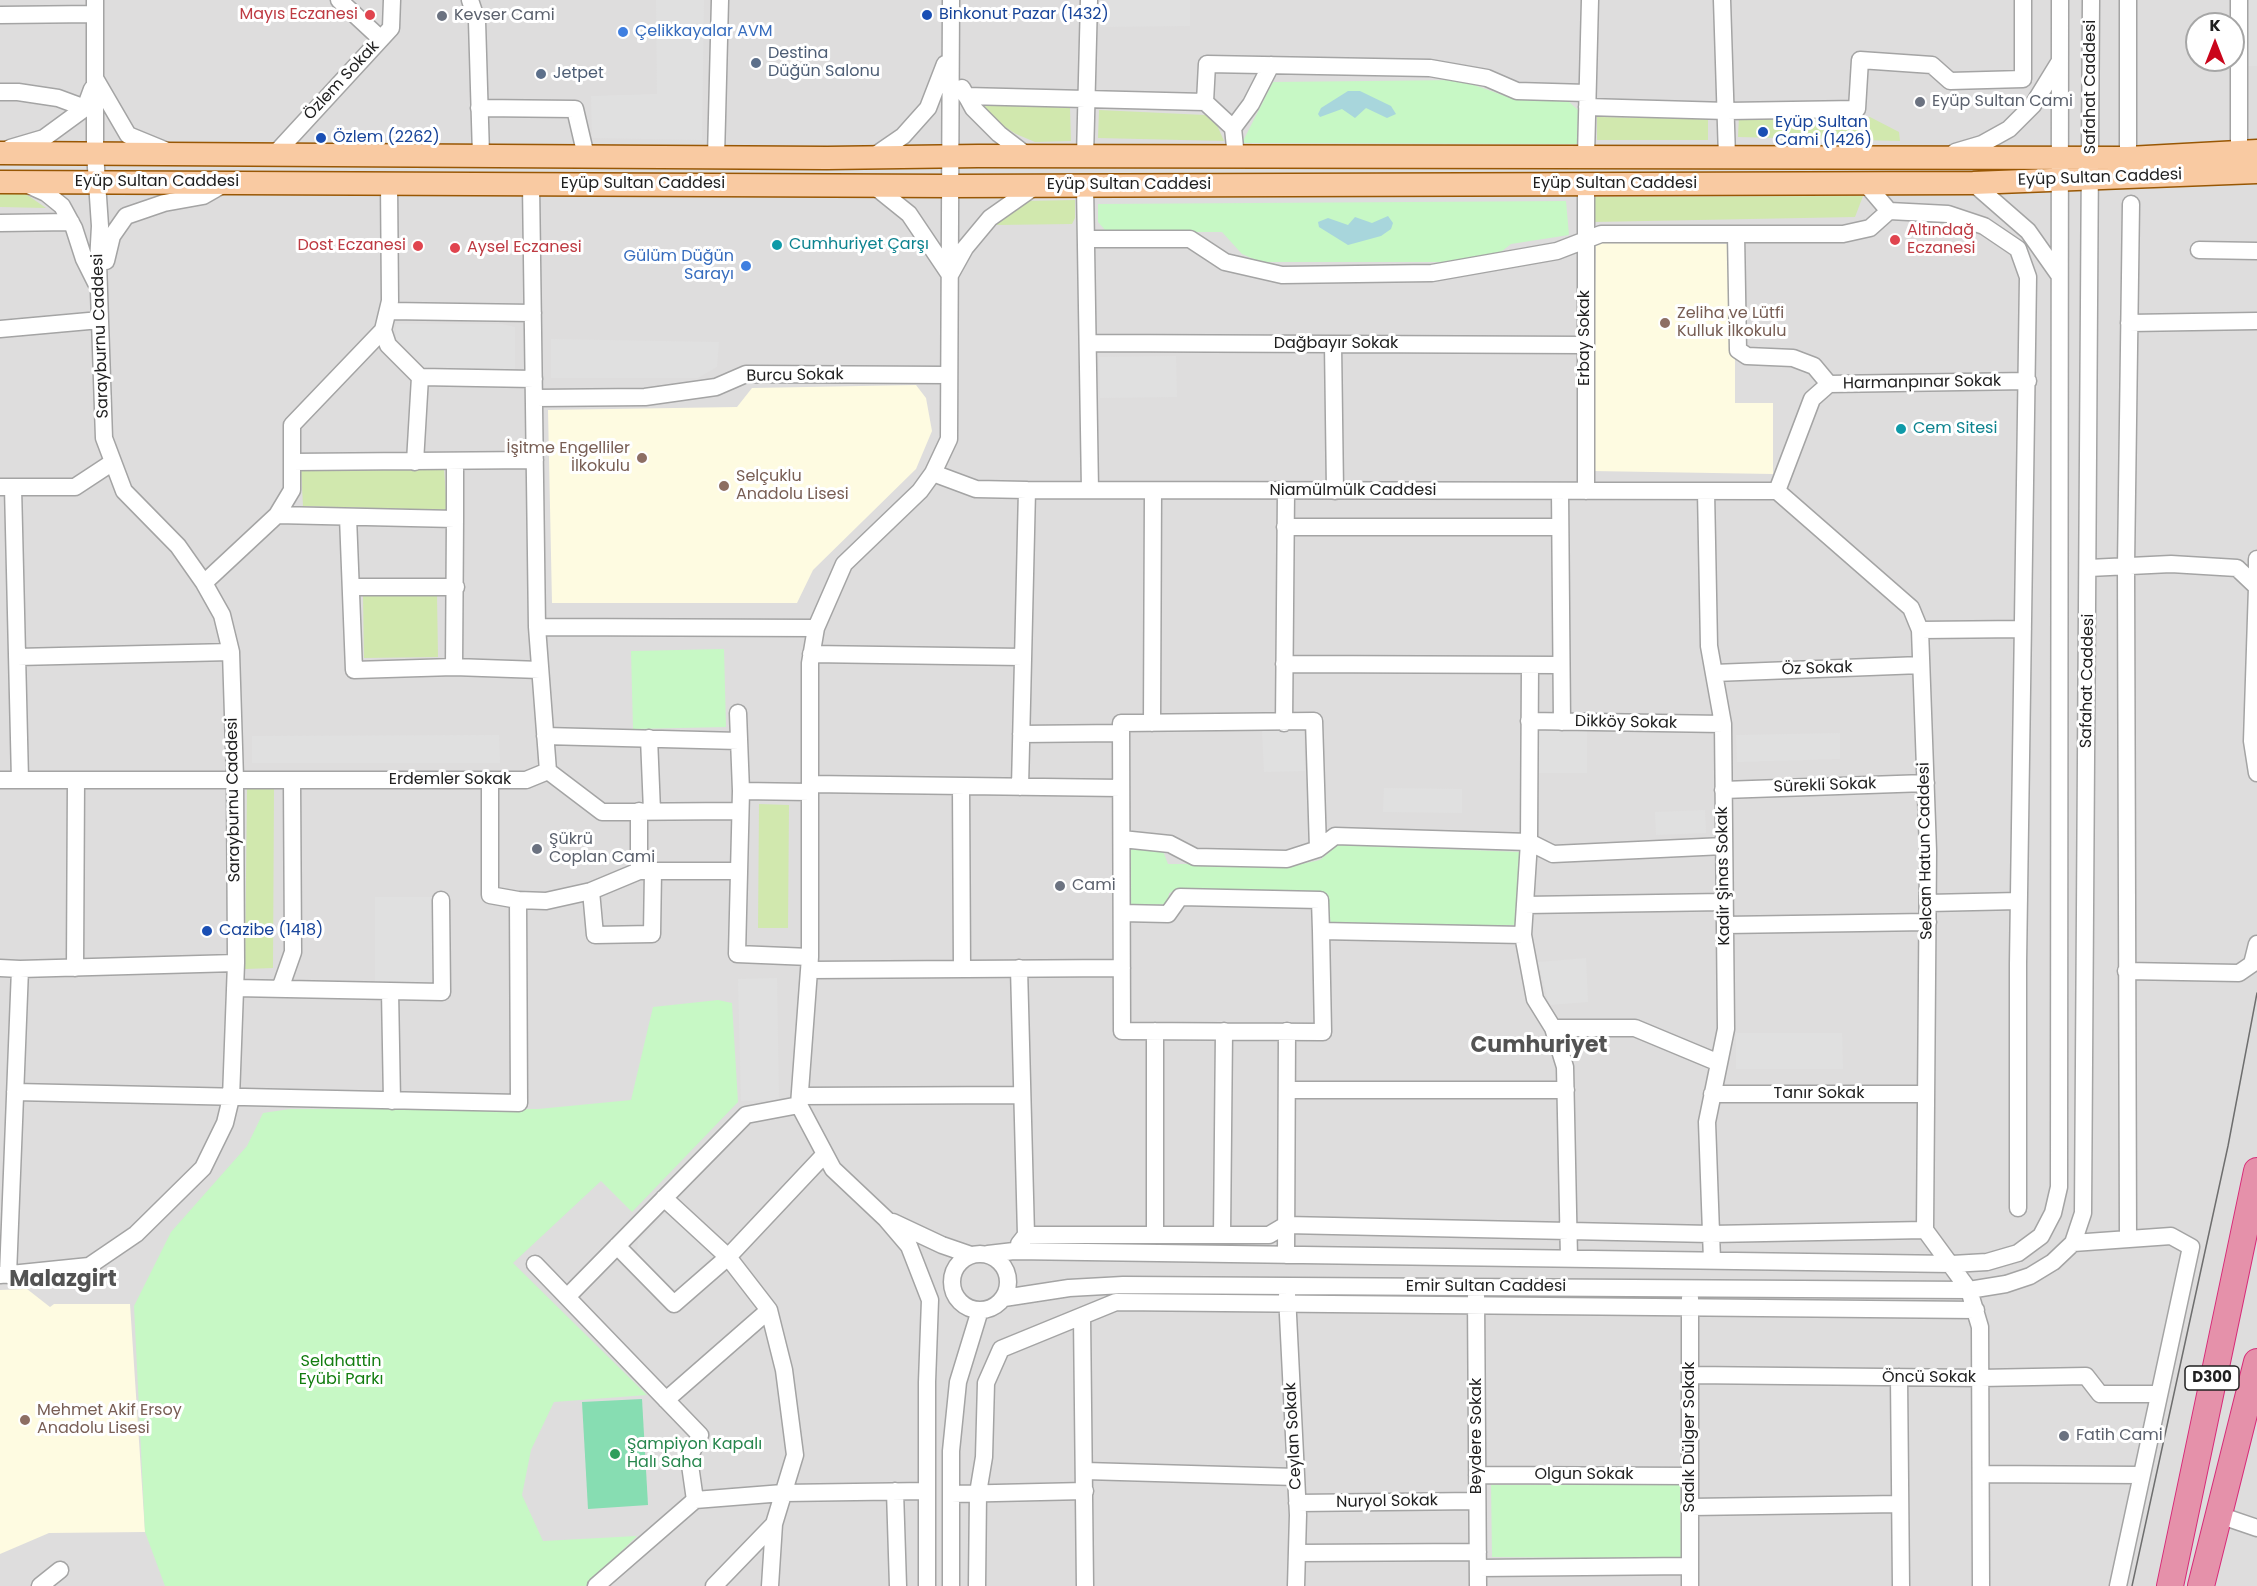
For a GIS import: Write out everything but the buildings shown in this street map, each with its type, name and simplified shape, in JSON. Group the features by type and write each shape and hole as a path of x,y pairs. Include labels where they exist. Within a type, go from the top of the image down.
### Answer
{"highway":[{"name":"D300","path":"2170,1586 2257,1171"},
{"name":"D300","path":"2201,1586 2257,1362"},
{"path":"2161,1586 2182,1521"}],"main road":[{"name":"Eyüp Sultan Caddesi","path":"2091,169 2128,158 2248,151"},
{"name":"Eyüp Sultan Caddesi","path":"0,152 871,158 1586,156 1936,158 2062,168 2257,172"},
{"name":"Eyüp Sultan Caddesi","path":"11,182 951,186 1866,184 1972,183 2062,168"}],"street":[{"path":"339,0 381,39"},
{"name":"Özlem Sokak","path":"275,154 391,28 392,0"},
{"path":"470,0 477,21 481,155"},
{"path":"717,157 720,0"},
{"path":"927,1586 930,1300 909,1246 886,1219 833,1169 800,1100 810,964 812,654 816,628 844,564 920,491 933,473 949,439 951,0"},
{"path":"1085,157 1089,0"},
{"path":"1586,156 1590,0"},
{"path":"1722,0 1727,157"},
{"path":"1205,102 1207,64 1430,68 1487,78 1517,91 1587,100 1726,111 1857,109 1860,60 1932,65 1950,81 2023,79 2024,0"},
{"name":"Safahat Caddesi","path":"1952,1264 1987,1262 2018,1253 2041,1236 2053,1213 2059,1187 2059,275 2062,168 2060,0"},
{"name":"Safahat Caddesi","path":"1968,1290 2006,1284 2030,1276 2053,1262 2073,1242 2083,1213 2091,0"},
{"path":"2128,0 2128,158"},
{"path":"2239,0 2248,151"},
{"path":"6,10 95,7"},
{"name":"Sarayburnu Caddesi","path":"4,1275 89,1266 136,1234 203,1168 225,1123 231,1098 236,963 235,779 231,652 222,615 204,583 178,546 124,491 104,438 99,288 100,226 95,153 95,7"},
{"path":"950,48 959,84 973,108 999,134 1030,158"},
{"path":"871,158 903,136 928,108 950,48"},
{"path":"1936,158 1982,144 2009,129 2033,105 2061,60"},
{"path":"1233,128 1251,104 1271,65"},
{"path":"0,152 44,138 85,108 96,80"},
{"path":"96,80 128,135 173,154"},
{"path":"0,92 18,92 58,98 85,108"},
{"path":"966,96 1205,102 1233,128 1236,157"},
{"path":"479,108 575,109 586,156"},
{"path":"11,182 46,193 62,206 99,288"},
{"path":"99,288 112,236 126,216 164,203 203,196 228,183"},
{"path":"204,583 277,515 292,490 292,425 383,330 390,302 389,183"},
{"path":"1972,183 2028,231 2059,275"},
{"path":"531,184 537,627 548,771 602,812 740,811"},
{"name":"Erbay Sokak","path":"1586,184 1584,345 1586,491"},
{"path":"1866,184 1889,212"},
{"path":"873,185 909,214 951,275"},
{"path":"951,275 965,248 990,218 1037,185"},
{"path":"1085,185 1090,490"},
{"path":"2128,1238 2126,566 2131,204"},
{"path":"1086,239 1190,239 1225,262 1282,275 1432,273 1557,251 1601,234 1843,234 1870,228 1889,212 1948,214 1984,226 2018,249 2028,277 2019,901 2019,1208"},
{"path":"0,223 71,222"},
{"path":"1736,234 1738,350 1747,356 1793,358 1804,362 1814,366 1829,384"},
{"path":"2199,250 2257,251"},
{"path":"388,311 533,313"},
{"path":"0,329 100,320"},
{"path":"2129,323 2257,321"},
{"path":"383,330 388,345 420,377 534,379"},
{"name":"Dağbayır Sokak","path":"1088,343 1584,345"},
{"path":"1333,344 1335,491"},
{"name":"Burcu Sokak","path":"535,398 645,397 716,387 746,374 949,375"},
{"path":"415,462 420,377"},
{"name":"Harmanpınar Sokak","path":"1777,492 1812,399 1829,384 2028,381"},
{"path":"292,462 536,460"},
{"path":"20,780 17,657 7,487 75,487 113,462"},
{"path":"454,668 455,462"},
{"name":"Niamülmülk Caddesi","path":"933,473 976,489 1777,492"},
{"path":"1020,787 1027,490"},
{"path":"1152,723 1153,490"},
{"path":"1284,723 1286,491"},
{"path":"1560,491 1562,722"},
{"name":"Kadir Şinas Sokak","path":"1706,491 1709,646 1723,724 1726,1029 1707,1122 1712,1260"},
{"name":"Selcan Hatun Caddesi","path":"1777,492 1911,608 1920,630 1928,903 1925,1230"},
{"path":"277,515 455,519"},
{"path":"348,516 354,670 454,668 540,670"},
{"path":"1285,527 1560,527"},
{"path":"2257,558 2252,741 2257,773"},
{"path":"2089,568 2126,566 2237,568 2257,587"},
{"path":"352,587 456,587"},
{"path":"537,627 816,628"},
{"path":"1920,630 2023,629"},
{"path":"17,657 231,652"},
{"path":"812,654 1023,657"},
{"path":"1284,664 1561,665"},
{"path":"1530,665 1529,842 1523,935 1535,999 1553,1028 1565,1067 1569,1258"},
{"name":"Öz Sokak","path":"1714,673 1921,665"},
{"path":"738,712 741,790 737,954 810,964 962,969 1122,968"},
{"path":"1122,913 1168,914 1180,897 1320,900 1323,1032 1122,1031 1121,723 1314,721 1318,849"},
{"name":"Dikköy Sokak","path":"1530,721 1723,724"},
{"path":"1021,734 1121,733"},
{"path":"545,736 739,741"},
{"path":"591,891 595,934 652,934 646,871 645,812 649,738"},
{"name":"Erdemler Sokak","path":"0,780 526,780 548,771"},
{"path":"75,968 76,780"},
{"path":"280,989 293,952 292,780"},
{"path":"490,780 490,895 518,900 546,901 591,891 646,871 739,871"},
{"name":"Sürekli Sokak","path":"1723,790 1926,783"},
{"path":"961,786 962,969"},
{"path":"741,790 961,786 1121,788"},
{"path":"1122,839 1170,843 1195,857 1287,859 1318,849 1335,836 1529,842 1552,854 1724,846"},
{"path":"235,988 442,992 441,900"},
{"path":"15,1092 519,1103 518,900"},
{"path":"1928,903 2019,901"},
{"path":"1525,905 1724,902"},
{"path":"1725,925 1928,922"},
{"path":"1321,931 1523,935"},
{"path":"2126,971 2239,973 2252,964 2257,944"},
{"path":"0,969 236,963"},
{"path":"4,1275 20,969"},
{"path":"1014,1251 1026,1235 1019,969"},
{"path":"390,991 392,1101"},
{"path":"1553,1028 1635,1028 1719,1063"},
{"path":"1155,1031 1155,1235"},
{"path":"1222,1235 1224,1031"},
{"path":"1286,1255 1287,1031"},
{"path":"1287,1090 1566,1090"},
{"name":"Tanır Sokak","path":"1712,1094 1926,1094"},
{"path":"567,1297 746,1115 800,1100 1022,1095"},
{"path":"617,1246 674,1304 728,1257 825,1154"},
{"path":"664,1198 728,1257 769,1310 784,1370 795,1455 774,1524 770,1586"},
{"path":"886,1219 942,1245 971,1255 988,1254 996,1258 1008,1272 1008,1289 998,1304 980,1310 962,1304 955,1296 952,1276"},
{"path":"1026,1235 1269,1235 1286,1225 1711,1234 1925,1230 1952,1264 1968,1290 1980,1327 1981,1586"},
{"path":"2073,1242 2171,1236 2191,1247 2118,1586"},
{"name":"Emir Sultan Caddesi","path":"988,1254 1014,1251 1952,1264"},
{"path":"930,1300 952,1276 956,1267 971,1255"},
{"path":"535,1264 700,1435 689,1458 695,1500"},
{"name":"Emir Sultan Caddesi","path":"1004,1298 1070,1288 1123,1285 1968,1290"},
{"name":"Ceylan Sokak","path":"1287,1285 1297,1503 1296,1586"},
{"name":"Beydere Sokak","path":"1476,1287 1478,1586"},
{"name":"Sadık Dülger Sokak","path":"1690,1288 1690,1586"},
{"path":"977,1586 978,1493 984,1457 986,1383 1001,1349 1116,1302 1976,1310"},
{"path":"666,1400 769,1310"},
{"path":"951,1586 951,1451 958,1382 980,1310"},
{"path":"1082,1316 1085,1586"},
{"name":"Öncü Sokak","path":"1691,1376 1980,1378 2086,1376 2100,1394 2159,1394"},
{"path":"1899,1377 1901,1586"},
{"path":"1085,1471 1296,1477"},
{"path":"1981,1474 2142,1475"},
{"name":"Olgun Sokak","path":"1478,1475 1690,1476"},
{"path":"895,1491 898,1586"},
{"path":"597,1586 695,1500 783,1493 927,1491"},
{"path":"951,1494 1085,1491"},
{"name":"Nuryol Sokak","path":"1297,1503 1478,1501"},
{"path":"1690,1507 1900,1504"},
{"path":"2219,1515 2257,1528"},
{"path":"714,1586 774,1524"},
{"path":"1297,1553 1690,1566"},
{"path":"40,1586 60,1570"}],"shaded area":[{"path":"0,0 2257,0 2257,1586 0,1586"},
{"path":"656,0 704,0 702,140 592,138 591,96 657,94"},
{"path":"1100,0 1190,0 1190,26 1100,27"},
{"path":"2245,0 2257,0 2257,66 2245,66"},
{"name":"Zeliha ve Lütfi Kulluk İlkokulu","path":"1596,243 1735,244 1735,403 1773,403 1773,474 1592,471"},
{"path":"396,324 503,324 515,327 515,371 424,367 396,339"},
{"path":"551,339 719,342 717,367 698,378 551,378"},
{"path":"1176,356 1177,397 1100,398 1099,357"},
{"name":"Selçuklu Anadolu Lisesi","path":"916,385 926,398 932,431 916,469 813,570 797,603 552,603 548,410 737,407 752,388"},
{"path":"1304,729 1305,771 1264,772 1262,731"},
{"path":"1537,729 1587,730 1587,773 1537,773"},
{"path":"1840,733 1840,759 1737,762 1736,735"},
{"path":"499,735 500,763 252,763 252,736"},
{"path":"1384,788 1462,789 1462,813 1383,812"},
{"path":"1705,810 1706,833 1656,835 1655,812"},
{"path":"375,897 435,897 434,982 375,982"},
{"path":"1586,958 1588,1002 1549,1005 1538,962"},
{"path":"777,978 779,1100 741,1101 738,979"},
{"path":"1736,1033 1842,1033 1843,1069 1736,1069"},
{"path":"665,1214 675,1214 710,1249 710,1258 681,1288 672,1288 637,1255 638,1240"},
{"path":"27,1289 50,1307 54,1304 130,1304 145,1532 49,1533 0,1554 0,1290"}],"green space":[{"path":"1460,80 1508,97 1569,102 1578,110 1577,144 1242,143 1273,82"},
{"path":"982,103 1070,108 1071,141 1035,142 1016,134 997,122"},
{"path":"1099,110 1205,115 1217,125 1224,141 1098,138"},
{"path":"1739,116 1844,116 1849,120 1870,117 1899,132 1900,141 1738,137"},
{"path":"1597,117 1708,119 1708,140 1597,140"},
{"path":"0,192 23,192 46,208 0,207"},
{"path":"1863,196 1855,217 1593,222 1595,197"},
{"path":"1075,200 1075,218 1072,224 996,225 1025,201"},
{"path":"1566,201 1569,235 1511,244 1492,259 1476,262 1261,262 1242,254 1222,232 1112,232 1105,230 1098,222 1098,204"},
{"path":"301,468 444,469 447,510 303,506"},
{"path":"437,595 438,657 364,658 363,596"},
{"path":"724,649 726,727 633,729 631,651"},
{"path":"274,788 273,968 245,969 247,789"},
{"path":"759,804 789,805 788,928 758,928"},
{"path":"1338,845 1521,852 1518,925 1331,925 1327,896 1321,891 1177,891 1169,893 1168,904 1127,906 1126,848 1163,851 1168,864 1301,864 1320,860"},
{"name":"Selahattin Eyübi Parkı","path":"718,1000 732,1003 738,1102 632,1212 601,1181 513,1263 647,1395 554,1402 531,1450 522,1495 543,1541 637,1536 586,1586 165,1586 145,1532 134,1306 171,1232 247,1146 263,1113 290,1109 538,1109 631,1100 653,1007"},
{"name":"Şampiyon Kapalı Halı Saha","path":"642,1399 648,1505 588,1509 582,1402"},
{"path":"1491,1485 1680,1485 1681,1558 1492,1557"}],"water":[{"path":"1348,91 1360,91 1391,106 1396,114 1387,118 1366,108 1355,118 1342,109 1320,117 1318,114 1321,108"},
{"path":"1388,216 1393,223 1391,229 1381,236 1348,245 1319,227 1318,222 1328,218 1348,225 1355,217 1372,223"}],"tram line":[{"path":"2132,1586 2228,1146 2257,993"}],"place":[{"name":"Mayıs Eczanesi","path":"370,15"},
{"name":"Binkonut Pazar (1432)","path":"927,15"},
{"name":"Kevser Cami","path":"442,16"},
{"name":"Çelikkayalar AVM","path":"623,32"},
{"name":"Destina Düğün Salonu","path":"756,63"},
{"name":"Jetpet","path":"541,74"},
{"name":"Eyüp Sultan Cami","path":"1920,102"},
{"name":"Eyüp Sultan Cami (1426)","path":"1763,132"},
{"name":"Özlem (2262)","path":"321,138"},
{"name":"Altındağ Eczanesi","path":"1895,240"},
{"name":"Cumhuriyet Çarşı","path":"777,245"},
{"name":"Dost Eczanesi","path":"418,246"},
{"name":"Aysel Eczanesi","path":"455,248"},
{"name":"Gülüm Düğün Sarayı","path":"746,266"},
{"name":"Zeliha ve Lütfi Kulluk İlkokulu","path":"1665,323"},
{"name":"Cem Sitesi","path":"1901,429"},
{"name":"İşitme Engelliler İlkokulu","path":"642,458"},
{"name":"Selçuklu Anadolu Lisesi","path":"724,486"},
{"name":"Şükrü Coplan Cami","path":"537,849"},
{"name":"Cami","path":"1060,886"},
{"name":"Cazibe (1418)","path":"207,931"},
{"name":"Mehmet Akif Ersoy Anadolu Lisesi","path":"25,1420"},
{"name":"Fatih Cami","path":"2064,1436"},
{"name":"Şampiyon Kapalı Halı Saha","path":"615,1454"}],"district":[{"name":"Cumhuriyet","path":"1539,1046"},
{"name":"Malazgirt","path":"63,1280"}]}
